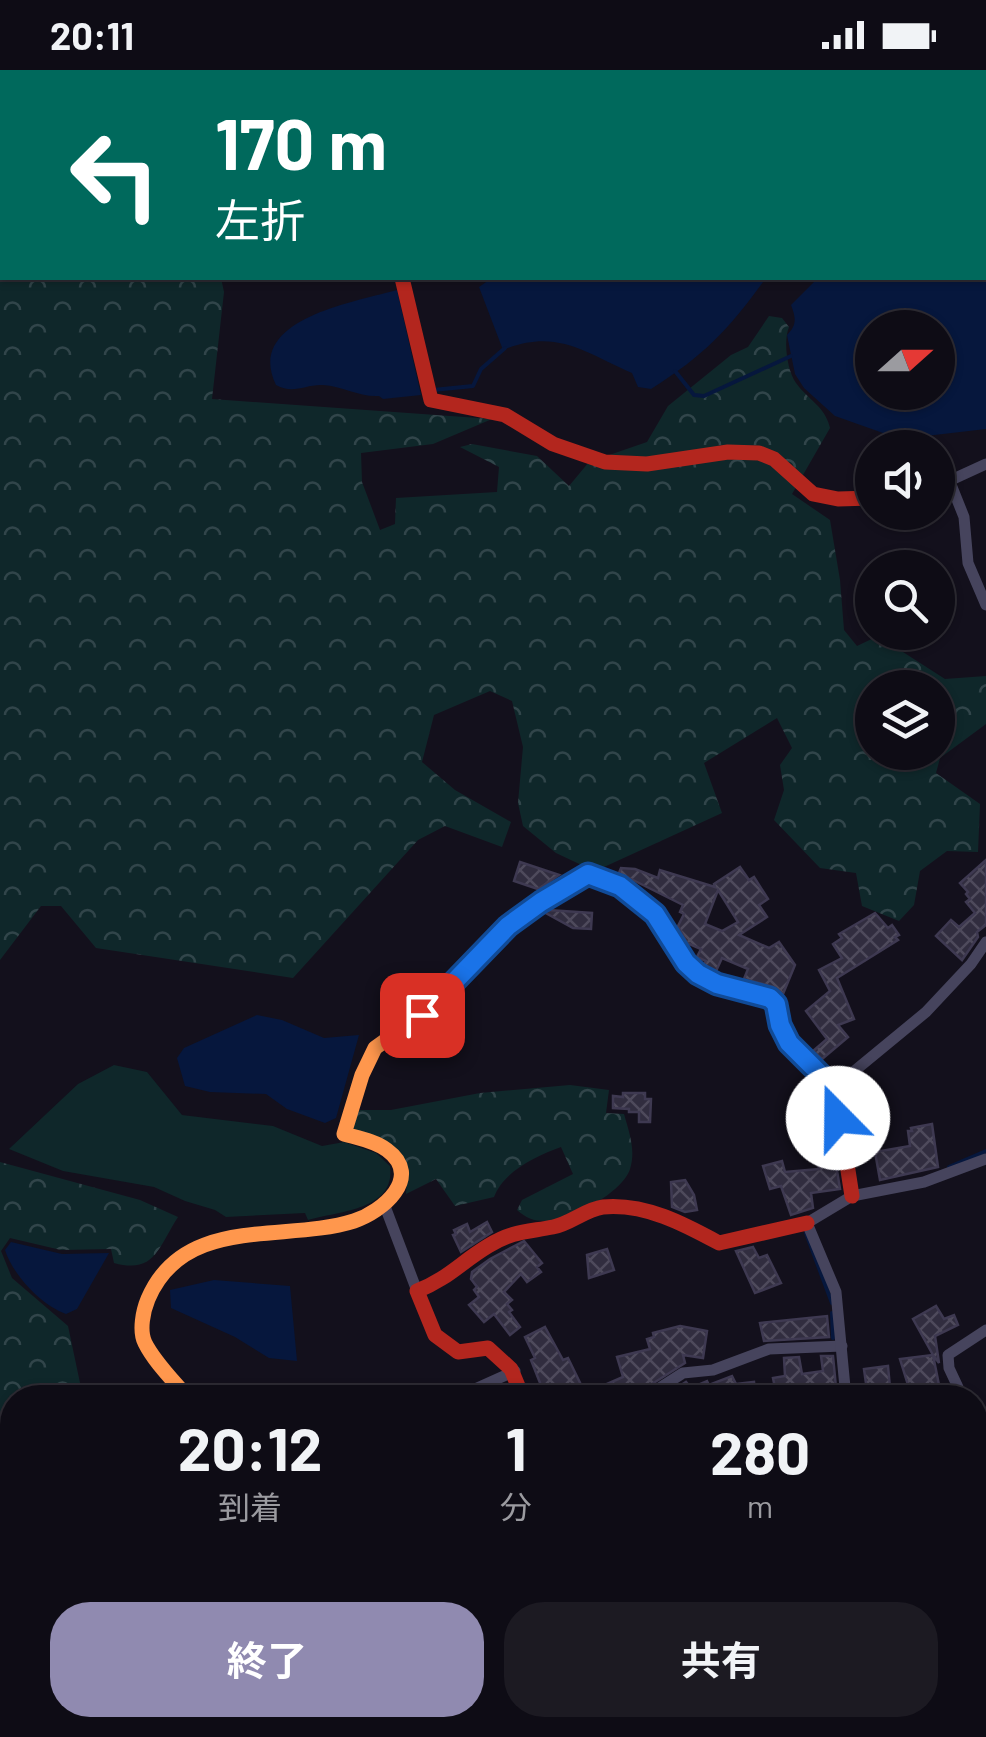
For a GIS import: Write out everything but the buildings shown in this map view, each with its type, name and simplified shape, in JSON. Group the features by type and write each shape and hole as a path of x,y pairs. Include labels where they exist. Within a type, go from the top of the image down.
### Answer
{"street":[{"path":"402,280 431,400 441,405 505,415 546,440 590,458 625,465 658,465 757,452 784,465 808,492 824,498 855,498"},
{"path":"955,479 986,464"},
{"path":"955,502 964,517 968,563 986,605"},
{"path":"178,1385 148,1348 142,1331 144,1305 166,1270 224,1238 301,1232 386,1208 400,1188 397,1159 386,1146 344,1134 372,1050 422,1015 508,926 581,876 598,876 642,903 664,925 686,963 698,974 717,984 770,998 776,1004 789,1043 834,1088 852,1196"},
{"path":"834,1088 926,1012 986,942"},
{"path":"417,1292 444,1280 488,1246 520,1230 557,1228 601,1207 678,1220 718,1243 804,1224 852,1196 924,1182 986,1160"},
{"path":"386,1208 435,1335 458,1352 488,1348 515,1370 519,1385"},
{"path":"804,1224 836,1292 845,1385"},
{"path":"957,1385 948,1355 986,1330"},
{"path":"664,1385 683,1373 714,1370 769,1349 842,1346"},
{"path":"482,1385 515,1370"}],"green space":[{"path":"0,280 221,280 224,292 212,399 492,419 433,444 361,453 362,482 380,530 395,524 396,498 497,492 499,467 460,447 472,444 537,456 569,486 589,462 647,442 668,406 731,355 748,347 769,316 782,318 789,327 786,347 793,377 824,414 830,428 792,494 830,520 844,630 855,644 855,650 900,650 931,670 855,670 855,770 937,770 980,804 978,852 947,851 920,871 914,905 899,921 862,906 856,873 820,868 774,820 784,790 780,765 792,748 777,718 704,763 722,813 604,867 590,869 556,853 523,826 518,803 523,747 512,701 490,691 434,715 422,762 455,790 511,822 502,847 445,826 418,840 293,978 96,948 61,906 41,906 0,960"},
{"path":"986,676 986,724 955,747 955,678"},
{"path":"114,1065 147,1072 182,1115 273,1126 322,1146 344,1142 376,1153 390,1166 390,1181 384,1192 363,1206 308,1220 305,1213 226,1217 154,1187 63,1171 9,1149 78,1084"},
{"path":"570,1085 609,1090 606,1113 624,1114 632,1162 625,1178 606,1196 556,1220 533,1220 517,1210 522,1200 573,1174 561,1147 513,1172 494,1197 455,1206 436,1179 406,1194 405,1166 396,1149 352,1129 357,1110 391,1110 480,1093"},
{"path":"0,1162 140,1200 178,1217 154,1256 138,1265 114,1263 111,1249 61,1250 10,1238 1,1251 12,1278 68,1326 80,1383 0,1385"}],"water":[{"path":"489,280 764,280 715,340 651,389 638,387 632,373 569,345 539,341 503,350 479,287"},
{"path":"816,280 986,280 986,429 955,433 875,430 835,416 804,388 795,374 787,335 793,328 791,305"},
{"path":"397,290 421,395 383,399 330,386 288,389 276,385 270,362 276,344 289,329 332,308"},
{"path":"257,1015 282,1020 324,1038 359,1035 336,1118 325,1123 287,1109 266,1094 210,1092 185,1086 177,1058 184,1048"},
{"path":"11,1242 62,1254 109,1253 77,1309 66,1314 47,1304 21,1279 5,1250"},
{"path":"214,1280 290,1286 297,1361 269,1358 235,1337 171,1308 170,1290"}],"waterway":[{"path":"433,390 473,386 481,369 505,348"},
{"path":"675,371 694,395 704,396 791,356"},
{"path":"949,1167 986,1151"},
{"path":"806,1233 832,1303"},
{"path":"832,1313 833,1338"}],"traffic: slow":[{"path":"177,1385 143,1338 146,1304 164,1272 186,1254 211,1243 354,1221 387,1202 400,1182 397,1160 377,1144 344,1134 362,1075 375,1048 425,1012 486,951"}],"traffic: jam":[{"path":"402,280 431,400 505,415 553,444 605,462 647,464 728,452 759,453 774,459 813,494 855,498"},
{"path":"486,951 546,895 567,884 588,878 610,881 633,893 657,916 697,973 776,1003 789,1043 835,1087 852,1196"},
{"path":"518,1385 511,1369 488,1348 458,1352 435,1335 417,1291 505,1237 559,1225 603,1207 649,1212 719,1243 807,1223"}],"route":[{"path":"422,1015 508,926 581,876 598,876 620,886 655,914 686,963 698,974 717,984 770,998 776,1004 784,1036 834,1088 838,1118"}]}
